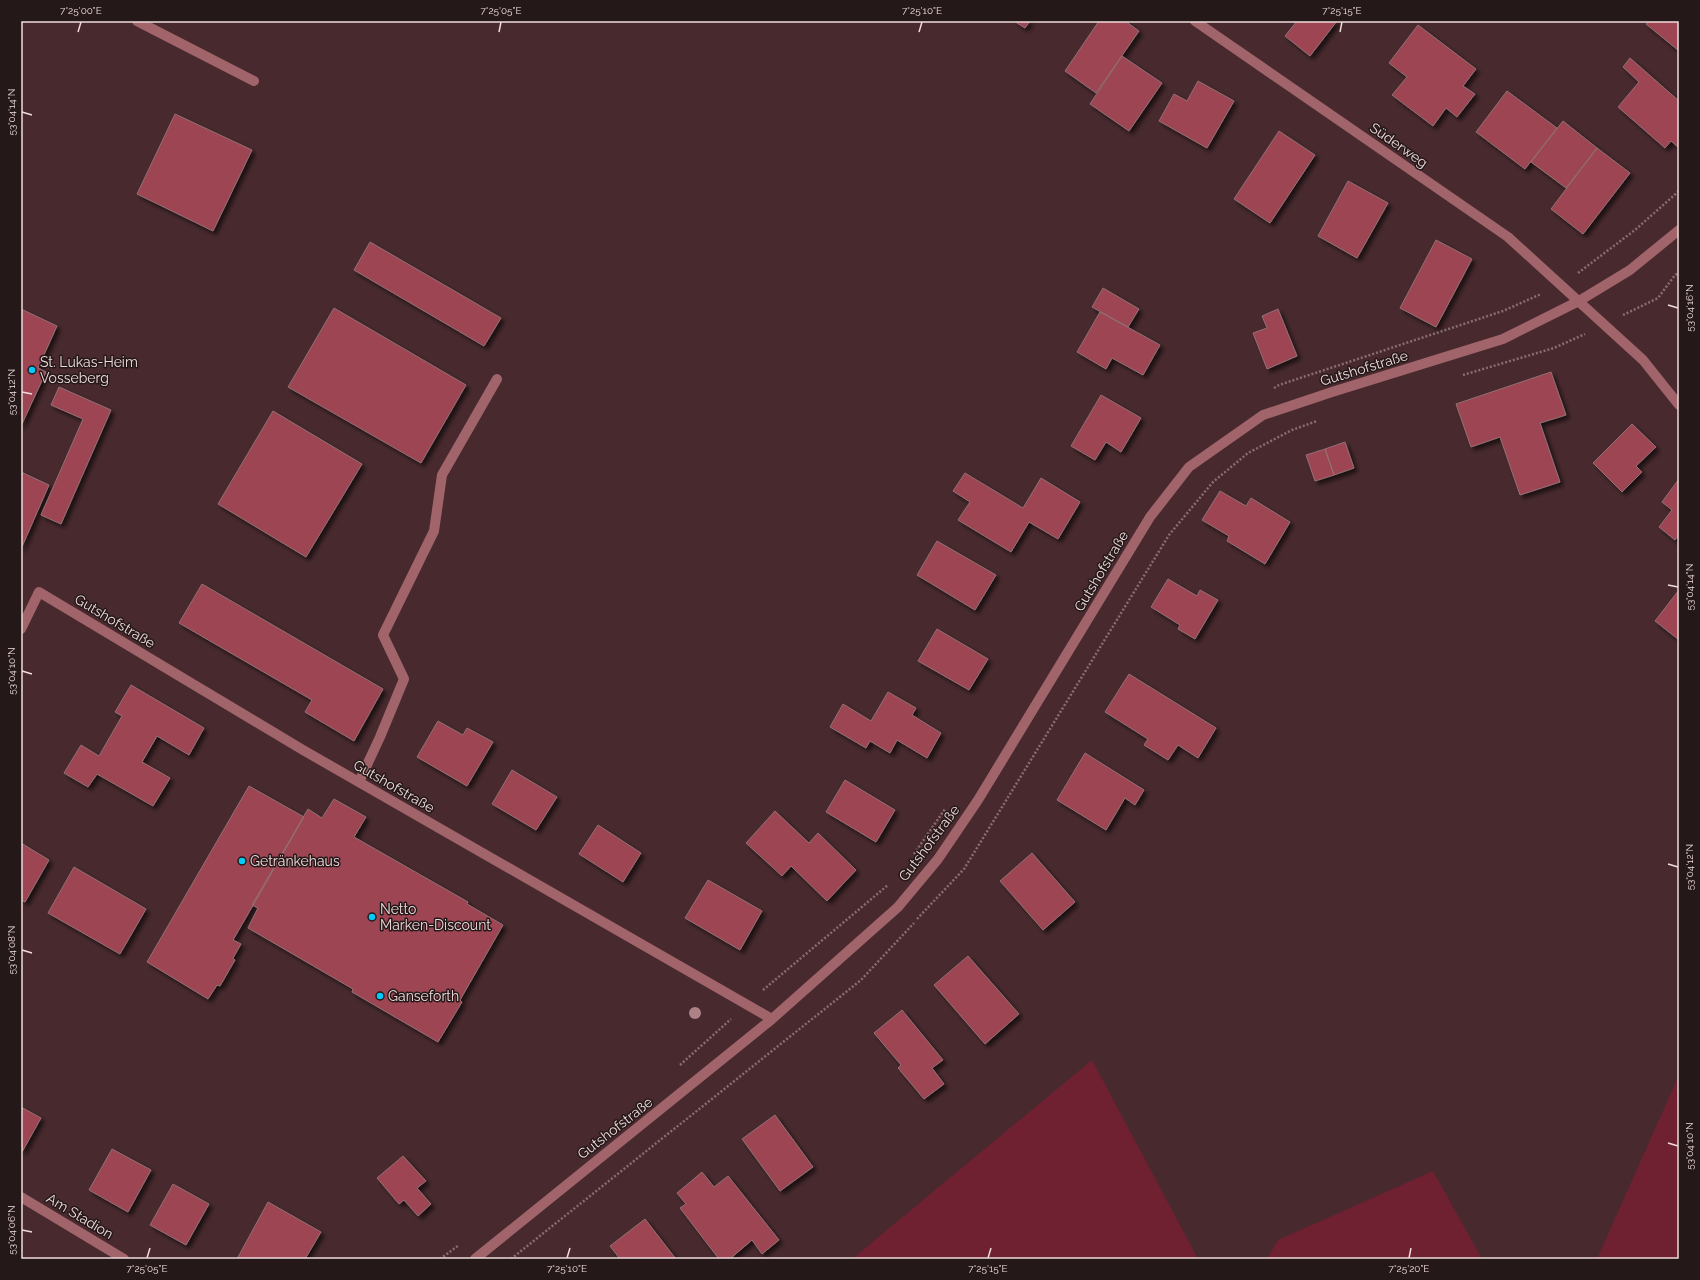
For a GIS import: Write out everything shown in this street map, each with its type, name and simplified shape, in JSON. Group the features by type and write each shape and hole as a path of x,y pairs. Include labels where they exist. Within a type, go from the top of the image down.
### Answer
{"street":[{"path":"137,21 254,81"},
{"name":"Süderweg","path":"1195,21 1508,237 1643,360 1679,405"},
{"name":"Gutshofstraße","path":"475,1259 772,1019 898,907 938,859 978,800 1150,517 1190,467 1263,415 1502,339 1579,301 1630,270 1679,230"},
{"path":"359,782 380,737 404,679 383,635 434,531 442,475 497,379"},
{"name":"Gutshofstraße","path":"21,629 39,592 359,782 772,1019"},
{"name":"Am Stadion","path":"21,1197 124,1259"}],"path":[{"path":"1273,389 1279,385 1511,308 1561,286 1635,230 1679,192"},
{"path":"1460,376 1554,348 1658,298 1675,275 1679,272"},
{"path":"511,1259 861,980 964,869 1169,535 1213,482 1248,453 1292,430 1320,419"},
{"path":"910,859 949,803"},
{"path":"677,1067 746,1005 891,882"},
{"path":"440,1259 465,1240"}],"shaded area":[{"path":"1092,1060 1198,1259 852,1259"},
{"path":"1679,1075 1679,1259 1597,1259"},
{"path":"1433,1171 1482,1259 1267,1259 1278,1240"}],"building":[{"path":"1014,21 1030,21 1025,28"},
{"path":"1099,21 1125,21 1139,31 1096,93 1065,71"},
{"path":"1297,21 1337,21 1310,56 1285,36"},
{"path":"1649,21 1679,21 1679,51 1646,24"},
{"path":"1418,25 1476,69 1463,86 1475,94 1457,117 1446,108 1433,126 1392,95 1407,77 1389,63"},
{"path":"1122,56 1162,83 1129,131 1090,104"},
{"path":"1630,58 1679,101 1679,148 1671,141 1665,148 1618,107 1639,82 1623,67"},
{"path":"1198,81 1234,101 1207,148 1159,121 1174,94 1187,101"},
{"path":"1507,91 1557,128 1525,169 1476,132"},
{"path":"175,114 252,150 213,231 137,194"},
{"path":"1563,121 1597,148 1566,188 1531,162"},
{"path":"1279,131 1315,155 1270,223 1234,199"},
{"path":"1597,148 1630,173 1583,234 1551,209"},
{"path":"1348,181 1388,203 1357,258 1318,236"},
{"path":"1436,240 1472,259 1436,327 1400,308"},
{"path":"370,242 501,318 484,346 354,270"},
{"path":"1103,288 1139,309 1128,327 1092,307"},
{"path":"334,308 466,385 421,463 288,387"},
{"name":"St. Lukas-Heim Vosseberg","path":"21,309 57,326 38,368 46,372 21,426"},
{"path":"1278,309 1297,356 1267,369 1253,333 1267,328 1262,316"},
{"path":"1100,312 1160,345 1143,375 1112,358 1106,369 1077,352"},
{"path":"1551,372 1566,415 1540,423 1560,482 1520,495 1500,437 1471,447 1456,404"},
{"path":"59,387 111,410 61,524 41,515 83,419 51,405"},
{"path":"1101,395 1141,418 1121,452 1106,442 1095,460 1071,446"},
{"path":"273,411 362,464 306,557 218,504"},
{"path":"1632,424 1656,447 1636,466 1642,472 1622,492 1593,463"},
{"path":"1345,442 1354,468 1334,475 1325,449"},
{"path":"1325,449 1334,475 1315,481 1306,455"},
{"path":"21,472 49,485 21,549"},
{"path":"965,473 1023,508 1041,478 1080,502 1058,539 1029,522 1011,552 958,520 970,502 953,491"},
{"path":"1679,479 1679,535 1675,540 1659,527 1672,510 1662,502"},
{"path":"1220,491 1246,506 1251,498 1290,522 1265,564 1227,541 1229,536 1202,520"},
{"path":"937,541 996,575 975,610 917,575"},
{"path":"1168,579 1197,596 1200,590 1218,600 1195,639 1178,629 1180,625 1151,607"},
{"path":"202,584 383,689 354,741 305,712 312,700 179,623"},
{"path":"1679,590 1679,640 1655,621"},
{"path":"937,629 988,659 969,690 918,661"},
{"path":"1129,674 1216,728 1198,758 1178,745 1168,760 1144,745 1148,739 1105,712"},
{"path":"131,685 204,728 189,755 157,736 142,762 170,778 153,806 97,774 88,787 64,773 81,745 99,756 122,716 115,712"},
{"path":"888,692 916,708 912,715 941,733 927,758 897,740 890,753 870,741 866,748 830,727 843,704 871,721"},
{"path":"438,721 463,735 467,728 493,742 467,786 417,757"},
{"path":"1085,753 1144,790 1135,805 1125,798 1106,830 1057,800"},
{"path":"512,770 557,797 536,830 492,804"},
{"path":"845,780 895,810 876,842 826,812"},
{"name":"Getränkehaus","path":"249,786 304,817 233,940 241,944 233,958 235,960 220,986 217,985 208,999 147,962"},
{"name":"Netto Marken-Discount","path":"334,799 366,817 354,837 468,902 467,904 503,925 460,1000 462,1002 438,1042 352,992 353,989 248,928 258,908 252,905 308,809 322,818"},
{"path":"775,811 809,843 818,833 856,870 827,901 791,866 782,876 746,843"},
{"path":"598,825 641,853 623,882 579,854"},
{"path":"21,843 49,860 25,902 21,900"},
{"path":"1032,853 1075,902 1043,930 1000,881"},
{"path":"74,867 146,909 120,954 48,913"},
{"path":"708,880 762,911 740,950 685,918"},
{"path":"968,956 1019,1014 985,1044 934,985"},
{"path":"902,1010 943,1060 932,1068 944,1084 924,1099 898,1068 901,1065 874,1033"},
{"path":"21,1107 41,1118 22,1152 21,1151"},
{"path":"775,1115 813,1167 780,1191 742,1139"},
{"path":"112,1149 151,1170 128,1212 89,1190"},
{"path":"403,1156 426,1181 417,1188 431,1204 418,1216 404,1200 399,1204 377,1178"},
{"path":"702,1172 714,1187 728,1176 779,1240 762,1254 752,1240 731,1258 719,1259 680,1208 686,1204 677,1193"},
{"path":"173,1184 209,1204 186,1245 150,1225"},
{"path":"268,1202 321,1232 305,1259 237,1259"},
{"path":"645,1219 676,1259 620,1259 610,1246"}],"place":[{"name":"St. Lukas-Heim Vosseberg","path":"32,370"},
{"name":"Getränkehaus","path":"242,861"},
{"name":"Netto Marken-Discount","path":"372,917"},
{"name":"Ganseforth","path":"380,996"}]}
